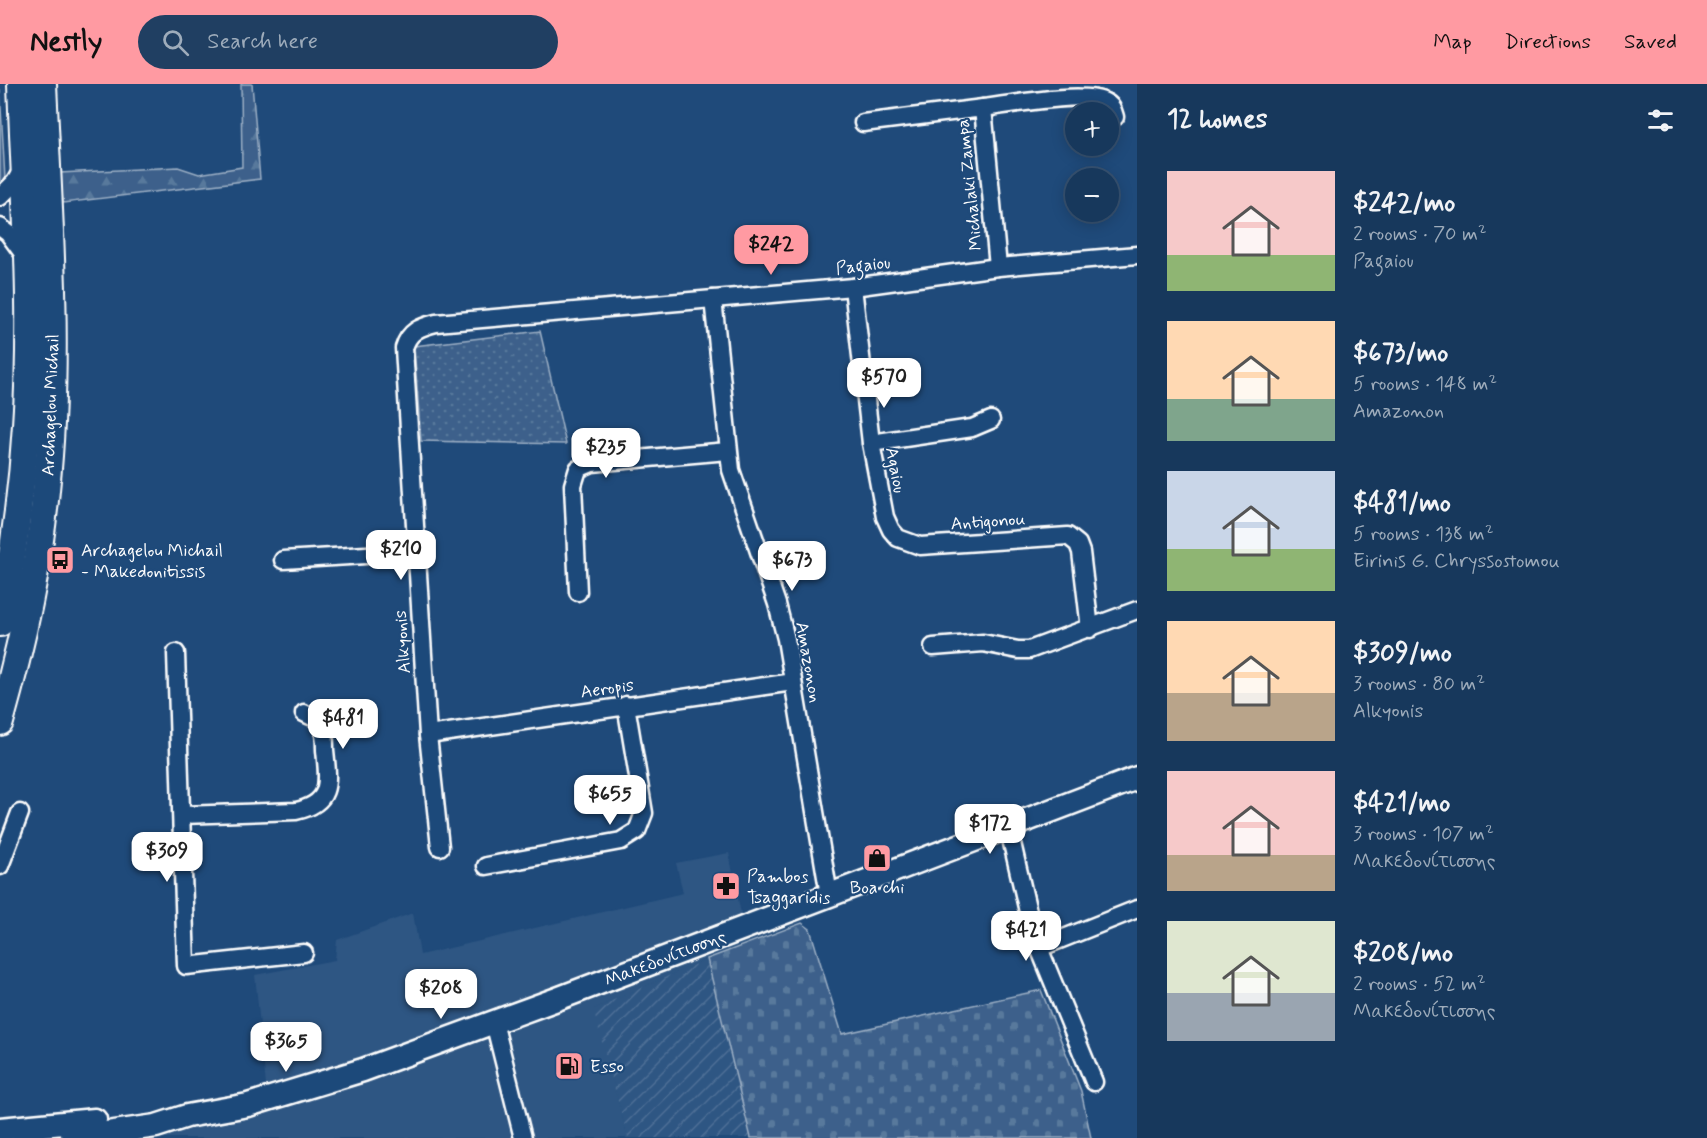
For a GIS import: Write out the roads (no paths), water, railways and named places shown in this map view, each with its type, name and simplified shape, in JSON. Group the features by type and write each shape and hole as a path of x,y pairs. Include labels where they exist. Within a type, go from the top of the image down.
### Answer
{"main road":[{"name":"Archagelou Michail","path":"0,623 14,543 27,423 28,260 21,84"},
{"name":"Archagelou Michail","path":"0,722 26,617 40,538 51,427 53,332 43,84"},
{"name":"Μακεδονίτισσης","path":"72,1138 156,1126 187,1116 248,1105 321,1084 494,1022 1137,778"},
{"name":"Μακεδονίτισσης","path":"0,1129 153,1115 187,1116"}],"street":[{"path":"983,108 1078,97 1106,102"},
{"name":"Michalaki Zampa","path":"863,123 983,108 998,267"},
{"path":"0,197 15,182 24,167"},
{"path":"0,227 8,233 28,260"},
{"name":"Pagaiou","path":"415,330 436,323 853,287 998,267 1137,255"},
{"name":"Agaiou","path":"853,287 871,443 885,517 898,538 908,543"},
{"name":"Amazonon","path":"713,299 731,470 777,604 786,639 829,895"},
{"name":"Alkyonis","path":"415,330 407,338 404,348 428,735 440,848"},
{"path":"871,443 972,428 991,420"},
{"path":"578,592 573,485 578,469 592,463 728,451"},
{"name":"Antigonou","path":"908,543 920,546 1063,535 1071,538 1082,552 1090,629"},
{"path":"283,560 416,552"},
{"path":"933,647 983,643 1029,650 1137,610"},
{"path":"176,653 186,966 303,952"},
{"name":"Aeropis","path":"428,735 793,682"},
{"path":"486,866 621,841 637,831 644,813 626,705"},
{"path":"182,815 296,811 317,802 328,782 324,729 319,720 304,713"},
{"path":"0,866 20,813"},
{"path":"1008,826 1029,916 1039,948 1094,1082"},
{"path":"1039,948 1137,909"},
{"path":"494,1022 523,1138"}],"place":[{"name":"Archagelou Michail - Makedonitissis","path":"60,560"},
{"name":"Boa chi","path":"877,858"},
{"name":"Pambos Tsaggaridis","path":"726,886"},
{"name":"Esso","path":"569,1066"}]}
